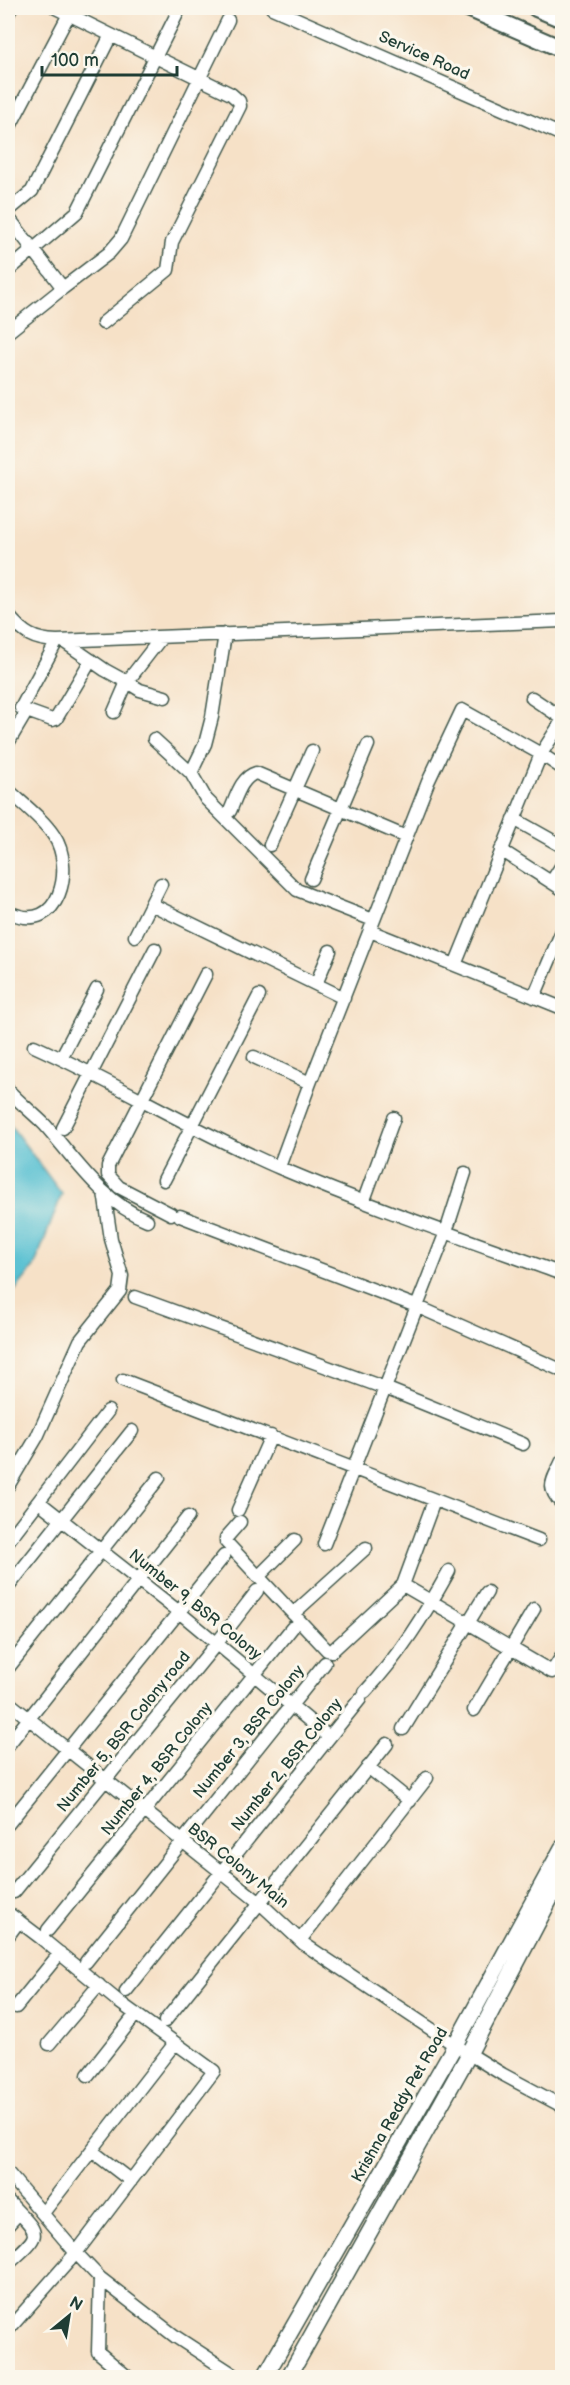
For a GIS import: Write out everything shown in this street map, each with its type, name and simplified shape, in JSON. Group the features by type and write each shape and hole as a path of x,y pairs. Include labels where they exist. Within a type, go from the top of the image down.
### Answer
{"highway":[{"path":"468,8 562,49"},
{"path":"536,8 562,19"}],"main road":[{"name":"Krishna Reddy Pet Road","path":"264,2378 455,2045 562,1848"},
{"name":"Krishna Reddy Pet Road","path":"288,2378 469,2054 562,1876"}],"street":[{"path":"8,14 11,8"},
{"path":"56,8 235,96 240,106 172,242 168,270 104,323"},
{"path":"8,271 77,212 180,8"},
{"name":"Service Road","path":"272,8 562,135"},
{"path":"8,130 69,14"},
{"path":"8,332 109,253 120,239 228,20"},
{"path":"8,211 32,191 111,35"},
{"path":"8,218 63,288"},
{"path":"8,618 27,635 40,640 60,641 562,621"},
{"path":"191,773 205,744 213,717 225,634"},
{"path":"114,712 127,682 161,638"},
{"path":"60,641 140,690 165,697"},
{"path":"60,641 21,708 52,720 56,719 91,660"},
{"path":"455,965 541,754 562,720 532,698"},
{"path":"9,735 27,711"},
{"path":"279,1167 428,782 462,711 562,768"},
{"path":"154,739 191,773 206,799 297,890 455,965 562,1008"},
{"path":"311,879 368,745"},
{"path":"270,845 312,751"},
{"path":"230,811 244,780 249,775 256,774 406,837"},
{"path":"8,790 55,836 63,859 63,884 54,904 42,915 24,918 11,913"},
{"path":"514,819 562,846"},
{"path":"501,850 562,889"},
{"path":"552,881 562,865"},
{"path":"135,936 161,884"},
{"path":"151,904 344,998"},
{"path":"534,997 562,931"},
{"path":"63,1128 155,949"},
{"path":"316,984 330,951"},
{"path":"206,974 108,1166 108,1176 119,1187 175,1215 416,1306 561,1370"},
{"path":"61,1058 97,989"},
{"path":"164,1180 259,996"},
{"path":"34,1046 91,1072 191,1127 279,1167 562,1274"},
{"path":"254,1057 310,1083"},
{"path":"8,1090 44,1124 104,1192 136,1216 147,1220"},
{"path":"364,1200 394,1118"},
{"path":"324,1544 446,1232 465,1173"},
{"path":"8,1486 37,1437 80,1341 120,1291 122,1276 111,1239 104,1192"},
{"path":"135,1297 385,1388 523,1444"},
{"path":"123,1380 539,1540"},
{"path":"8,1541 108,1411"},
{"path":"8,1587 132,1431"},
{"path":"271,1436 239,1516 225,1538 226,1542 327,1650 332,1651 403,1586 434,1501"},
{"path":"562,1461 551,1485 553,1494 562,1504"},
{"path":"8,1668 159,1478"},
{"name":"Number 9, BSR Colony","path":"39,1502 179,1612 329,1737"},
{"path":"8,1744 188,1517"},
{"path":"258,1577 296,1540"},
{"path":"293,1614 366,1548"},
{"path":"8,1824 224,1556"},
{"name":"Number 2, BSR Colony","path":"126,1991 362,1695 388,1667 432,1602 449,1571"},
{"path":"403,1586 552,1672 562,1656"},
{"name":"Number 5, BSR Colony road","path":"14,1892 258,1591"},
{"path":"402,1729 487,1592"},
{"path":"474,1710 534,1609"},
{"name":"Number 4, BSR Colony","path":"48,1930 292,1628"},
{"name":"Number 3, BSR Colony","path":"86,1962 325,1663"},
{"name":"BSR Colony Main","path":"8,1702 260,1903 304,1944 469,2054 562,2106"},
{"path":"165,2020 387,1744"},
{"path":"368,1767 410,1801"},
{"path":"300,1939 427,1778"},
{"path":"8,1913 136,2014 214,2071 76,2253 8,2329"},
{"path":"8,1936 19,1922"},
{"path":"16,2007 60,1953"},
{"path":"49,2044 99,1985"},
{"path":"88,2075 136,2014"},
{"path":"43,2214 175,2043"},
{"path":"92,2151 131,2181"},
{"path":"8,2173 100,2278 176,2337 239,2378"},
{"path":"8,2201 33,2228 35,2236 33,2242 8,2264"},
{"path":"8,2225 19,2213"},
{"path":"100,2278 98,2352 129,2378"}],"water":[{"path":"8,1122 62,1194 34,1267 8,1299"}]}
